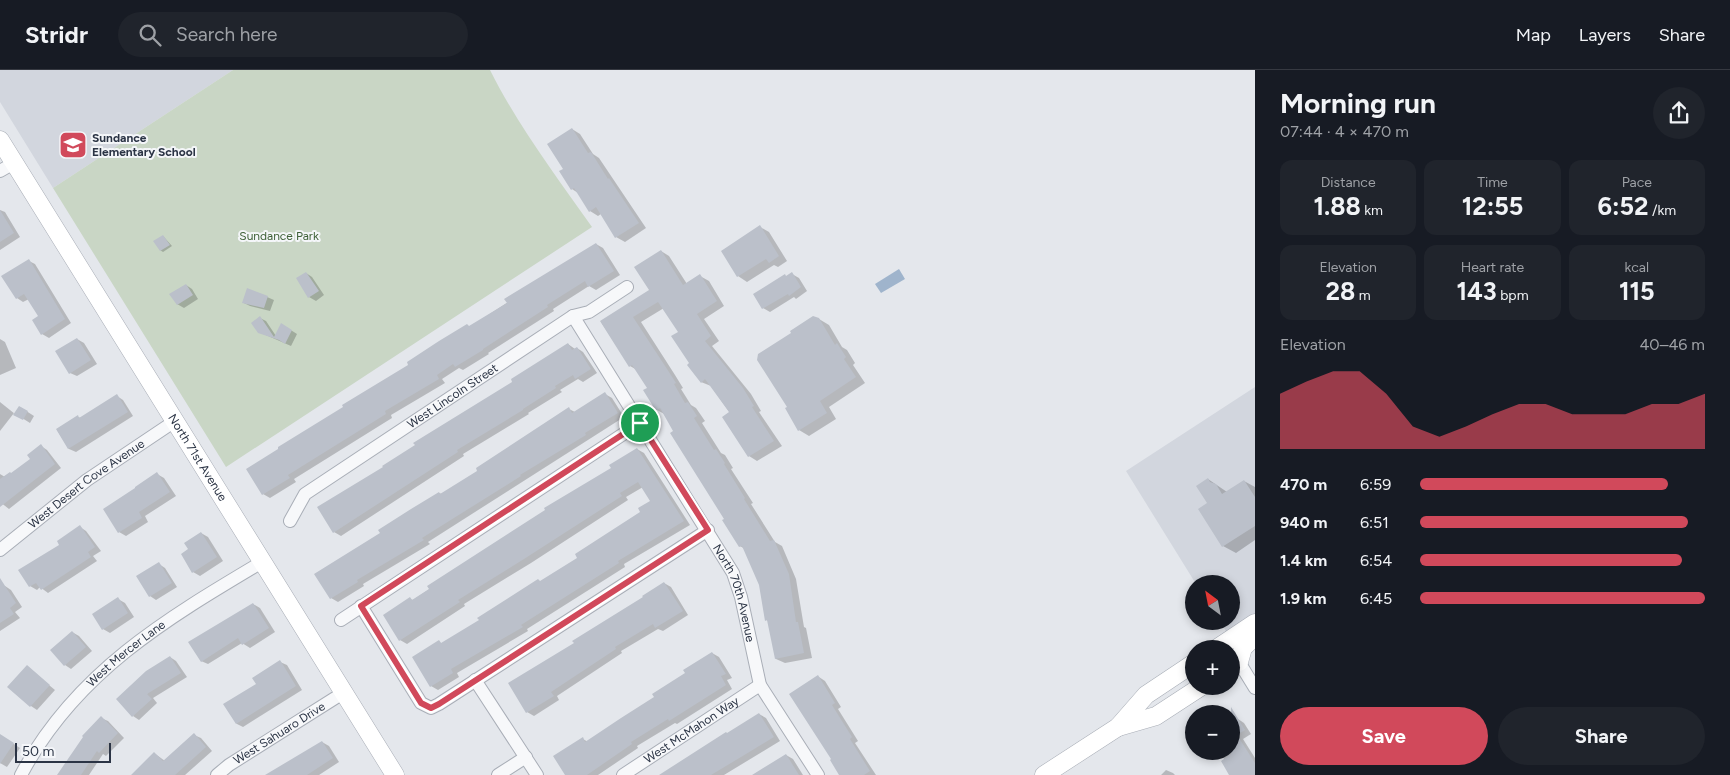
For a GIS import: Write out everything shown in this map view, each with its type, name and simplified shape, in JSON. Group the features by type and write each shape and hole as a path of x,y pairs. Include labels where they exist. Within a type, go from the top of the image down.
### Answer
{"street":[{"name":"North 71st Avenue","path":"0,140 7,167 175,421 395,775"},
{"name":"West Lincoln Street","path":"290,521 305,494 573,316 589,312 627,287"},
{"name":"North 70th Avenue","path":"573,316 708,530 733,573 760,685 818,775"},
{"name":"West Desert Cove Avenue","path":"0,550 87,480 175,421"},
{"path":"341,620 640,423"},
{"path":"361,606 421,703 431,708 708,530"},
{"name":"West Mercer Lane","path":"21,775 43,740 72,702 114,660 148,633 262,562"},
{"path":"1230,640 1255,623"},
{"path":"1240,654 1243,648 1255,636"},
{"path":"1240,662 1255,652"},
{"path":"1044,775 1118,727 1146,695 1185,669"},
{"path":"1240,671 1255,688"},
{"path":"475,680 537,775"},
{"name":"West McMahon Way","path":"623,775 760,685"},
{"name":"West Sahuaro Drive","path":"217,775 229,765 343,693"},
{"path":"1118,727 1156,716 1188,695"},
{"path":"498,775 526,758"}],"shaded area":[{"name":"Sundance Elementary School","path":"0,70 233,70 53,188 0,102"},
{"path":"1255,387 1255,614 1240,624 1240,575 1190,575 1126,471"}],"green space":[{"name":"Sundance Park","path":"233,70 490,70 525,131 592,227 226,467 53,188"}],"water":[{"path":"899,269 905,279 881,293 875,284"}],"building":[{"path":"572,128 588,153 591,152 639,223 615,238 596,207 589,212 574,188 571,190 559,171 563,169 547,144"},
{"path":"0,210 14,233 0,242"},
{"path":"760,225 779,256 769,263 766,259 737,277 721,251"},
{"path":"163,235 170,245 160,251 153,241"},
{"path":"596,243 614,271 588,287 585,281 483,350 455,367 453,364 437,375 439,379 385,411 386,414 288,475 290,478 262,495 246,469 343,407 342,405 408,365 407,362 439,341 467,324 469,326 507,303 504,299"},
{"path":"661,250 683,285 700,274 717,301 697,314 711,336 705,341 743,388 754,406 752,407 774,441 748,457 722,417 729,412 705,379 701,383 687,365 689,363 671,336 678,332 658,302 633,317 676,383 674,384 685,403 688,402 697,416 694,418 714,450 716,449 725,463 744,499 770,541 774,540 789,574 796,622 798,622 804,653 775,659 767,620 765,621 759,585 742,546 739,547 722,520 724,519 670,433 673,431 660,408 656,411 643,390 647,388 632,365 629,367 600,321 649,290 634,267"},
{"path":"29,259 65,319 41,335 32,320 38,316 24,294 16,299 1,276"},
{"path":"306,272 319,291 308,298 296,278"},
{"path":"792,272 801,287 789,296 788,294 762,309 753,294 785,274 786,276"},
{"path":"186,284 193,295 177,305 169,294"},
{"path":"247,288 268,296 264,308 242,303"},
{"path":"260,316 274,337 281,323 292,330 285,344 258,333 251,323"},
{"path":"813,316 819,318 835,345 837,343 846,357 844,359 856,377 820,401 827,413 798,431 785,408 787,407 757,360 758,354"},
{"path":"77,338 91,360 69,374 55,351"},
{"path":"568,343 572,350 577,347 591,369 575,379 573,375 555,386 556,388 523,410 457,450 458,452 333,533 317,507 383,467 415,445 413,443 512,382 511,379"},
{"path":"605,392 618,413 330,599 314,574 380,533 378,530 411,509 477,471 476,468 569,407 572,413"},
{"path":"117,394 128,412 68,449 56,429 78,415 79,418"},
{"path":"19,406 28,411 23,420 13,415"},
{"path":"41,444 55,464 0,507 0,479 30,459 27,455"},
{"path":"637,448 684,521 618,561 619,563 521,625 523,627 451,669 453,673 430,687 412,657 439,640 441,643 479,620 477,618 538,579 540,581 577,558 575,554 640,512 638,508 650,501 638,482 620,493 622,496 458,600 460,602 399,641 383,615 410,597 412,600 429,589 427,586 545,510 544,508 611,468 609,465"},
{"path":"157,472 170,492 139,512 142,518 118,533 103,509"},
{"path":"1208,478 1210,482 1216,484 1222,494 1244,480 1255,497 1255,526 1222,547 1198,509 1207,503 1196,486"},
{"path":"80,525 95,547 88,552 91,557 41,590 36,583 29,587 18,570 59,545 57,541"},
{"path":"201,532 217,557 192,573 181,554 188,549 184,543"},
{"path":"159,562 172,583 149,597 136,576"},
{"path":"0,578 16,603 10,608 14,614 0,623"},
{"path":"664,582 683,611 655,628 653,624 615,647 616,649 551,692 554,696 526,713 508,683 574,643 572,641"},
{"path":"118,597 128,613 102,630 92,614"},
{"path":"253,603 269,628 242,645 238,638 201,662 188,642"},
{"path":"72,631 86,647 64,666 50,650"},
{"path":"712,652 726,674 721,676 726,685 669,721 668,719 631,742 632,744 587,775 565,775 553,756 583,737 585,742 654,697 652,694 685,673 683,670"},
{"path":"170,656 181,673 147,694 152,699 132,717 116,699 146,671"},
{"path":"280,660 296,686 236,724 223,704 256,684 252,678"},
{"path":"27,665 50,685 30,707 7,687"},
{"path":"818,675 835,703 832,705 852,737 850,739 870,771 864,775 839,775 831,759 789,694"},
{"path":"759,713 774,737 711,775 659,775 726,732"},
{"path":"101,716 118,733 99,753 97,751 81,775 57,775 82,736"},
{"path":"1240,722 1245,730 1240,733"},
{"path":"194,733 206,747 175,775 131,775 154,752 163,761"},
{"path":"0,734 14,743 0,764"},
{"path":"1240,740 1255,763 1255,775 1229,775 1221,761 1240,760"},
{"path":"322,741 333,758 307,775 265,775"},
{"path":"786,754 799,775 752,775"}],"place":[{"name":"Sundance Elementary School","path":"73,145"}],"route":[{"path":"640,423 708,530 439,704 431,708 421,703 361,606 640,423"}]}
